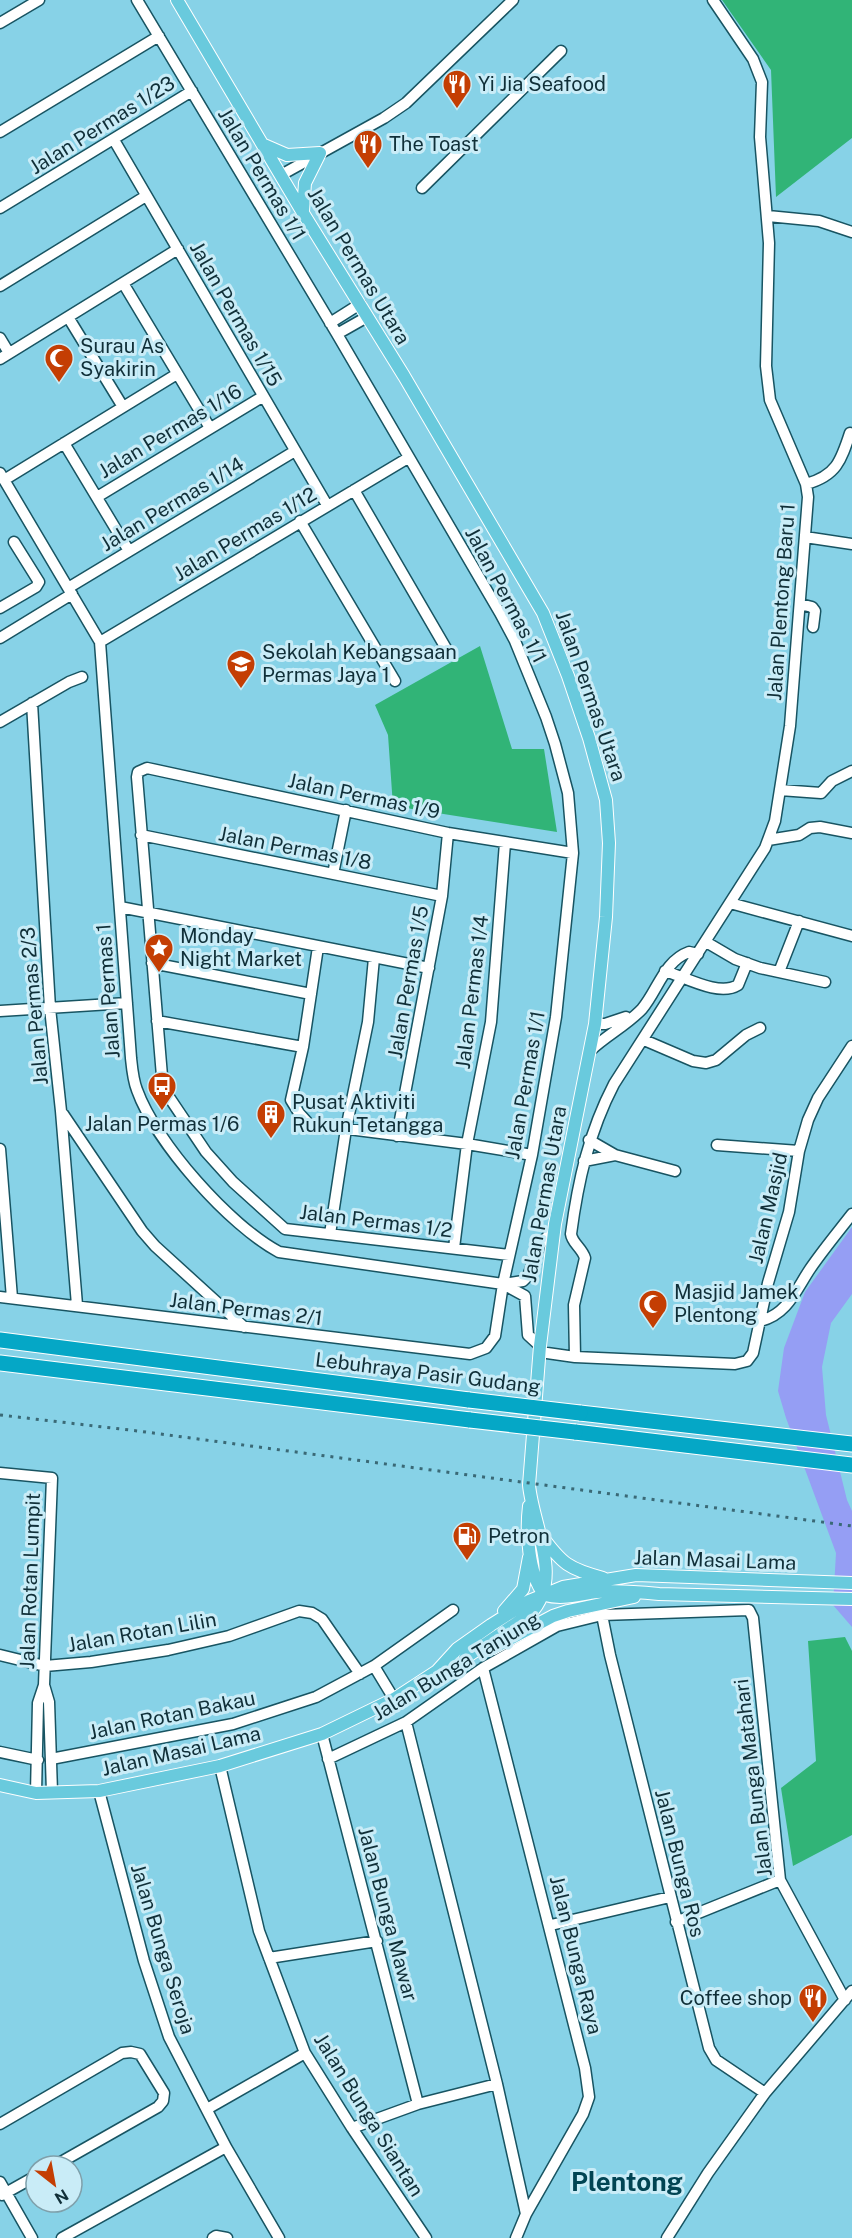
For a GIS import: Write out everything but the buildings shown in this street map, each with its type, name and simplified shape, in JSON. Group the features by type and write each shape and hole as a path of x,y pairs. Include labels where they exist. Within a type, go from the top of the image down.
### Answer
{"highway":[{"name":"Lebuhraya Pasir Gudang","path":"0,1340 469,1400 852,1444"},
{"name":"Lebuhraya Pasir Gudang","path":"0,1363 852,1465"}],"main road":[{"name":"Jalan Permas Utara","path":"177,0 303,213 404,375 543,613 589,738 606,800 609,843 606,917 595,1024 554,1230 540,1349 529,1485 527,1524 530,1552 539,1588 544,1594"},
{"path":"263,144 287,155 320,153"},
{"path":"303,213 305,183 320,153"},
{"name":"Jalan Permas Utara","path":"530,1499 540,1534 546,1579 544,1594"},
{"path":"540,1534 564,1563 575,1570 607,1579"},
{"path":"491,1624 515,1600 522,1588 530,1552"},
{"name":"Jalan Masai Lama","path":"0,1785 36,1793 99,1791 220,1766 322,1734 394,1699 437,1671 457,1649 491,1624 529,1601 563,1587 636,1575 852,1583"},
{"name":"Jalan Masai Lama","path":"544,1594 555,1598 596,1592 628,1592 852,1599"},
{"path":"465,1658 530,1614 539,1605 544,1594"},
{"path":"437,1671 489,1650 553,1616 625,1599 659,1594"}],"street":[{"path":"0,23 39,0"},
{"name":"Jalan Permas 1/1","path":"137,0 337,334 515,641 555,744 568,793 573,853 556,1017 532,1155 503,1284 495,1336 486,1348"},
{"path":"281,175 384,118 406,103 513,0"},
{"name":"Jalan Plentong Baru 1","path":"575,1357 574,1305 585,1258 571,1234 589,1140 614,1084 765,848 775,821 790,726 808,497 806,484 770,400 768,384 768,216 761,156 760,75 753,59 713,0"},
{"path":"0,132 159,36"},
{"path":"422,189 561,51"},
{"name":"Jalan Permas 1/23","path":"0,208 192,91"},
{"name":"Jalan Permas 1/15","path":"114,140 327,506"},
{"path":"0,286 146,196"},
{"path":"768,216 819,221 852,232"},
{"path":"0,338 5,356 178,249"},
{"path":"123,283 210,428"},
{"path":"330,323 360,304"},
{"path":"337,334 367,316"},
{"path":"68,317 123,407"},
{"path":"2,476 64,442 177,374"},
{"name":"Jalan Permas 1/16","path":"97,497 262,397"},
{"path":"806,484 831,474 838,464 851,430"},
{"path":"64,442 129,551"},
{"name":"Jalan Permas 1/14","path":"0,638 129,551 295,451"},
{"name":"Jalan Permas 1/12","path":"100,642 408,458"},
{"name":"Jalan Permas 1","path":"2,476 100,642 133,1074 136,1090 162,1135 192,1175 214,1199 264,1244 279,1252 503,1284 524,1281 540,1244 554,1230"},
{"path":"354,490 447,650"},
{"path":"300,521 395,681"},
{"path":"805,537 852,544"},
{"path":"0,608 36,587 39,582 14,542"},
{"path":"800,604 812,607 815,611 813,627"},
{"path":"0,722 82,677"},
{"name":"Jalan Permas 2/3","path":"32,703 50,1008 77,1305"},
{"name":"Jalan Permas 1/9","path":"147,768 448,833 573,853"},
{"name":"Jalan Permas 1/2","path":"147,768 138,772 137,777 163,1088 206,1152 233,1182 285,1229 510,1255"},
{"path":"780,790 821,793 832,781 852,771"},
{"path":"333,874 346,810"},
{"path":"768,840 788,838 799,835 810,828 820,827 852,833"},
{"name":"Jalan Permas 1/5","path":"397,1136 442,896 448,833"},
{"name":"Jalan Permas 1/8","path":"141,836 442,896"},
{"name":"Jalan Permas 1/4","path":"454,1248 467,1144 491,1022 505,843"},
{"path":"730,903 852,936"},
{"path":"120,907 429,968"},
{"path":"779,972 799,921"},
{"path":"706,942 747,963 825,982"},
{"path":"318,947 303,1047 291,1100 309,1124 467,1144 532,1155"},
{"path":"591,1050 642,1009 665,971 682,955 689,952 698,954"},
{"path":"330,1234 346,1129 368,1022 374,958"},
{"path":"152,963 311,994"},
{"path":"665,971 683,976 706,987 734,988 738,985 747,963"},
{"path":"0,1011 127,1003"},
{"path":"595,1024 615,1022 642,1009"},
{"path":"157,1021 303,1047"},
{"path":"644,1040 693,1061 706,1063 716,1060 746,1035 760,1028"},
{"name":"Jalan Masjid","path":"540,1349 575,1357 735,1364 747,1361 753,1353 768,1283 789,1212 808,1120 818,1098 852,1046"},
{"path":"61,1111 142,1231 155,1246 244,1327"},
{"path":"589,1140 615,1155 675,1171"},
{"path":"717,1145 800,1151"},
{"path":"0,1149 12,1298"},
{"path":"584,1161 615,1155"},
{"path":"760,1321 769,1319 789,1303 809,1271 852,1214"},
{"name":"Jalan Permas 1","path":"503,1284 525,1296 528,1335 540,1349"},
{"name":"Jalan Permas 2/1","path":"0,1297 470,1354 486,1348"},
{"name":"Jalan Rotan Lumpit","path":"0,1473 52,1478 44,1685 38,1706 36,1793"},
{"name":"Jalan Rotan Bakau","path":"51,1758 233,1724 316,1697 374,1666 453,1610"},
{"name":"Jalan Bunga Tanjung","path":"328,1759 406,1722 483,1668 557,1626 602,1615 749,1610"},
{"name":"Jalan Bunga Matahari","path":"667,2238 708,2173 765,2093 848,1996 780,1880 753,1618 749,1610"},
{"name":"Jalan Rotan Lilin","path":"0,1655 45,1665 91,1662 168,1650 229,1636 299,1611 312,1613 322,1619 360,1674"},
{"name":"Jalan Bunga Ros","path":"602,1615 676,1923 709,2048 716,2060 765,2093"},
{"path":"374,1666 394,1699"},
{"name":"Jalan Bunga Raya","path":"483,1668 550,1925 585,2068 589,2097 583,2114 526,2214 516,2238"},
{"name":"Jalan Rotan Lumpit","path":"44,1685 50,1702 52,1792"},
{"path":"406,1722 497,2084 526,2214"},
{"name":"Jalan Bunga Mawar","path":"322,1734 418,2104"},
{"path":"0,1752 38,1760"},
{"name":"Jalan Bunga Siantan","path":"220,1766 259,1931 305,2053 426,2238"},
{"name":"Jalan Bunga Seroja","path":"99,1791 144,1961 169,2037 226,2147 279,2238"},
{"path":"676,1923 780,1880"},
{"path":"550,1925 670,1897"},
{"path":"269,1958 376,1941"},
{"path":"0,2124 122,2053 131,2052 140,2055 164,2093 164,2101 158,2108 76,2154"},
{"path":"207,2109 305,2053"},
{"path":"352,2128 418,2104 497,2084"},
{"path":"62,2238 226,2147"},
{"path":"518,2179 539,2190"},
{"path":"0,2182 3,2195 32,2238"},
{"path":"3,2195 24,2183"},
{"path":"213,2238 226,2237"}],"green space":[{"path":"722,0 852,0 852,138 776,197 771,70"},
{"path":"480,646 512,749 544,749 557,832 393,806 388,735 375,705"},
{"path":"845,1637 852,1651 852,1835 793,1866 781,1788 816,1761 808,1641"}],"water":[{"path":"852,1227 852,1294 831,1323 822,1367 826,1415 847,1500 852,1511 852,1627 833,1605 836,1553 778,1391 784,1348 805,1292"}],"railway":[{"path":"0,1415 138,1431 852,1526"}],"place":[{"name":"Yi Jia Seafood","path":"457,110"},
{"name":"The Toast","path":"368,170"},
{"name":"Surau As Syakirin","path":"59,384"},
{"name":"Sekolah Kebangsaan Permas Jaya 1","path":"241,690"},
{"name":"Monday Night Market","path":"159,974"},
{"name":"Jalan Permas 1/6","path":"162,1112"},
{"name":"Pusat Aktiviti Rukun Tetangga","path":"271,1140"},
{"name":"Masjid Jamek Plentong","path":"653,1330"},
{"name":"Petron","path":"467,1562"},
{"name":"Coffee shop","path":"813,2024"}],"district":[{"name":"Plentong","path":"627,2182"}]}
